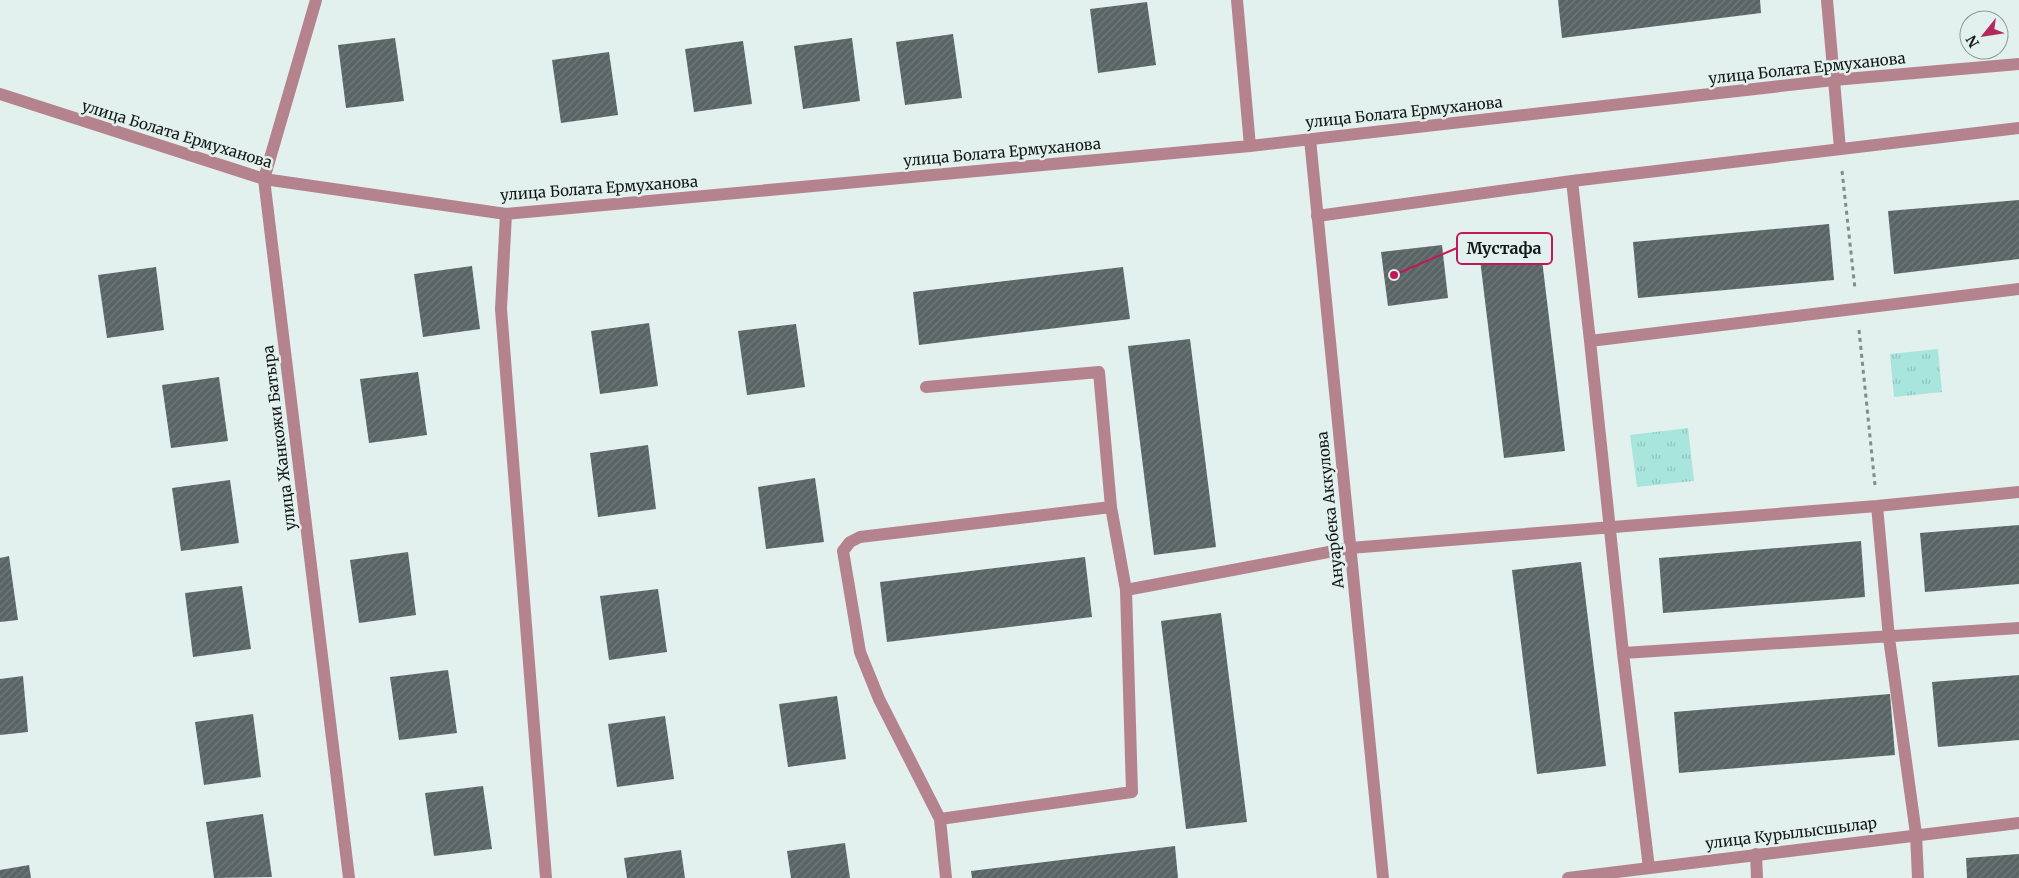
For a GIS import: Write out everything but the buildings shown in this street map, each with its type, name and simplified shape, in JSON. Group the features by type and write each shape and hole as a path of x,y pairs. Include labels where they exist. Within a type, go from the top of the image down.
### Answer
{"street":[{"name":"улица Жанкожи Батыра","path":"316,0 264,180 349,878"},
{"path":"1237,0 1250,146"},
{"path":"1827,0 1840,149"},
{"name":"улица Болата Ермуханова","path":"0,94 264,180 506,214 1250,146 1834,80 2019,64"},
{"path":"1317,216 1572,181 2019,128"},
{"name":"Ануарбека Аккулова","path":"1310,139 1383,878"},
{"path":"1572,181 1608,526 1649,868"},
{"path":"506,214 501,309 546,878"},
{"path":"1590,341 2019,289"},
{"path":"926,387 1100,372 1111,507 1126,590 1132,792 940,819"},
{"path":"1126,590 1350,548 1877,506 2019,492"},
{"path":"1877,506 1889,638 1916,834 1918,878"},
{"path":"946,878 940,819 879,699 860,652 843,551 850,542 860,537 1111,507"},
{"path":"1623,653 1889,638 2019,628"},
{"name":"улица Курылысшылар","path":"1568,878 2019,822"},
{"path":"1756,854 1757,878"}],"green space":[{"path":"1938,349 1942,392 1894,397 1890,354"},
{"path":"1688,428 1694,481 1637,487 1630,435"}],"place":[{"name":"Мустафа","path":"1394,275"}]}
